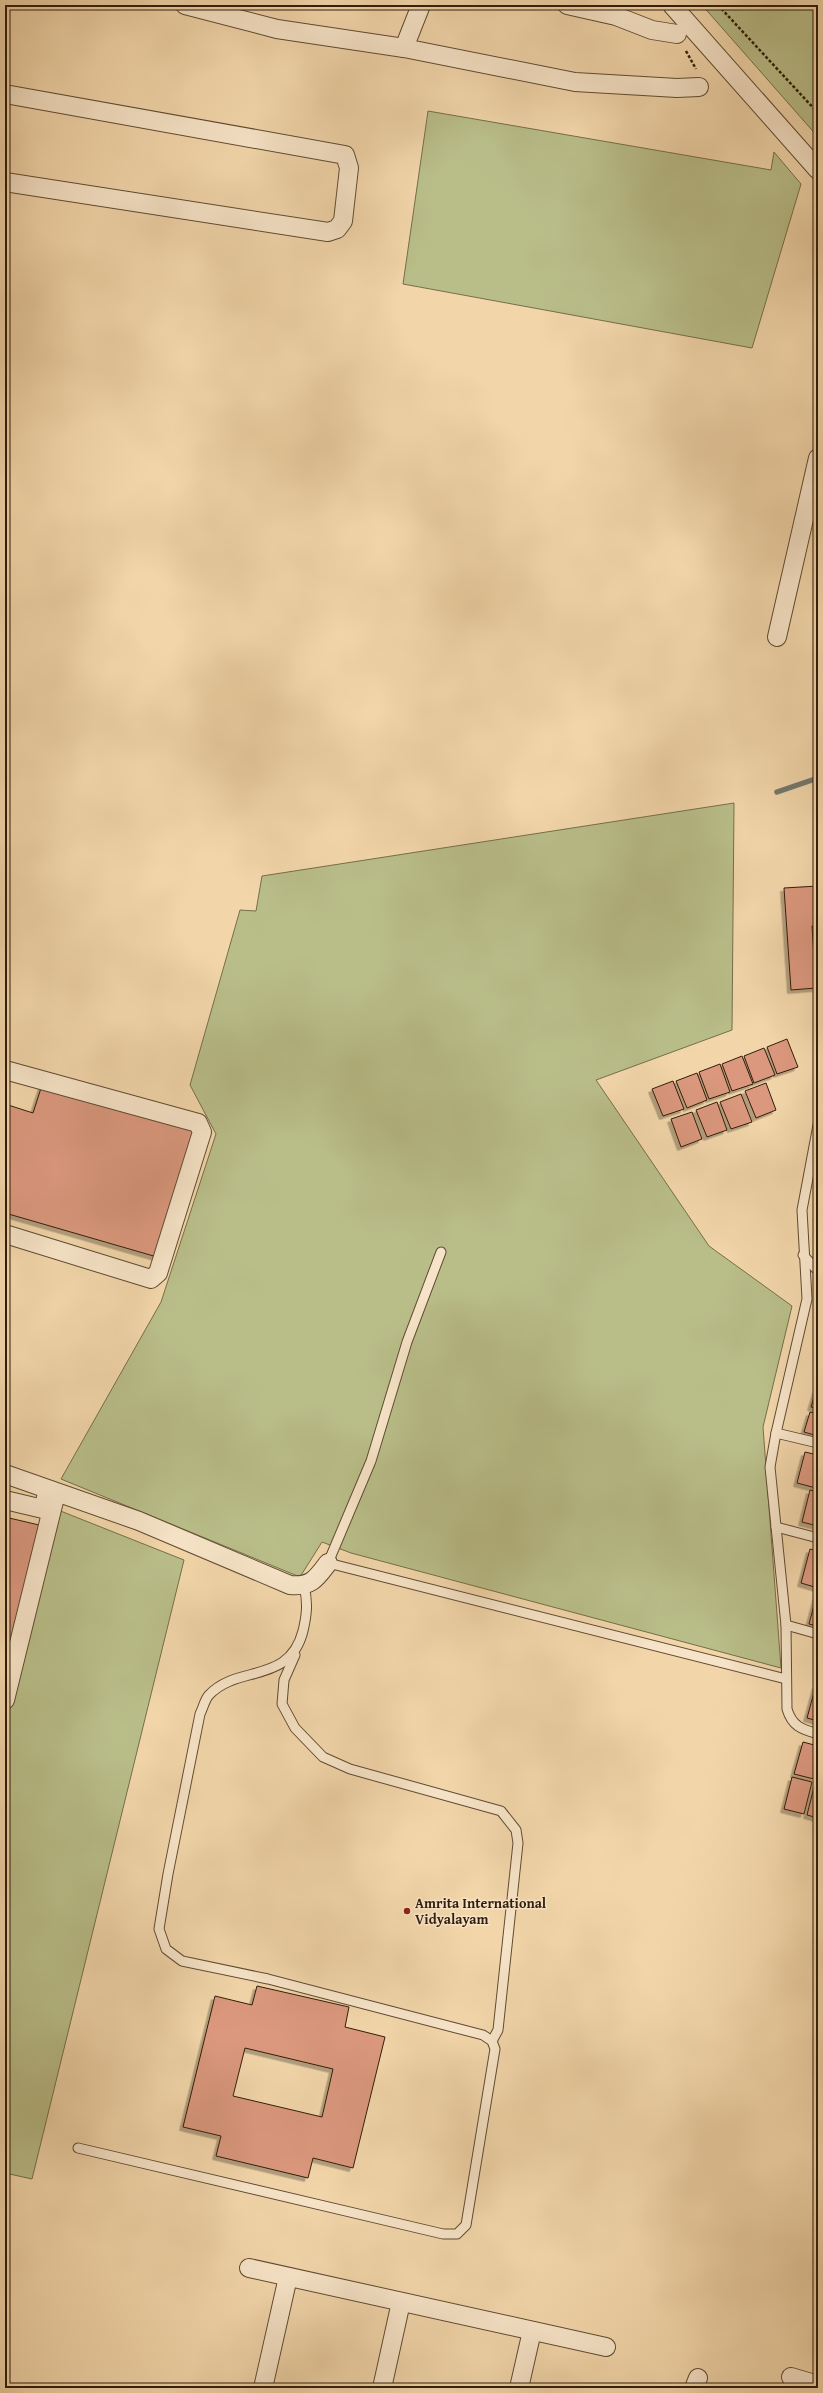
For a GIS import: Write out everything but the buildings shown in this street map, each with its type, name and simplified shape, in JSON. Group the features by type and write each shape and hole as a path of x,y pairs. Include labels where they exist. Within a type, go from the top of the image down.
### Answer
{"street":[{"path":"185,5 277,29 404,48 575,82 677,88 699,87"},
{"path":"404,48 421,5"},
{"path":"567,5 616,16 652,30 677,34"},
{"path":"672,5 818,170"},
{"path":"5,94 345,155 349,168 343,221 337,229 328,232 5,182"},
{"path":"777,637 818,458"},
{"path":"5,1070 198,1123 202,1132 158,1273 152,1279 5,1234"},
{"path":"5,1474 52,1492 139,1521 290,1585 304,1586 316,1578 328,1563"},
{"path":"5,1700 52,1492"},
{"path":"5,1500 47,1510"},
{"path":"249,2268 606,2347"},
{"path":"264,2388 288,2277"},
{"path":"382,2388 401,2302"},
{"path":"519,2388 532,2331"},
{"path":"791,2377 818,2385"}],"lane":[{"path":"818,1125 802,1210 803,1255 807,1299 776,1433 770,1467 786,1625 787,1709 790,1720 799,1728 818,1734"},
{"path":"441,1252 407,1342 371,1461 328,1563 786,1679"},
{"path":"803,1255 818,1271"},
{"path":"776,1433 818,1443"},
{"path":"776,1527 818,1538"},
{"path":"304,1586 307,1600 307,1615 300,1644 284,1680 282,1704 295,1728 323,1757 350,1769 501,1811 516,1830 518,1843 499,2022 492,2041"},
{"path":"786,1625 818,1634"},
{"path":"78,2148 443,2234 457,2234 466,2225 495,2049 492,2041 483,2035 268,1979 182,1961 166,1949 159,1929 168,1874 200,1714 209,1695 229,1682 263,1672 288,1660 300,1644"}],"path":[{"path":"718,5 818,113"},
{"path":"677,34 702,79 699,87"}],"green space":[{"path":"702,5 818,5 818,137"},
{"path":"428,111 771,170 774,152 801,184 752,348 403,284"},
{"path":"734,803 732,1030 596,1080 709,1246 792,1306 763,1427 781,1668 351,1553 322,1542 300,1577 61,1479 161,1302 216,1134 190,1085 240,910 256,911 262,876"},
{"path":"58,1510 184,1560 32,2179 5,2173 5,1727"}],"waterway":[{"path":"777,792 818,778"}],"place":[{"name":"Amrita International Vidyalayam","path":"407,1911"}]}
